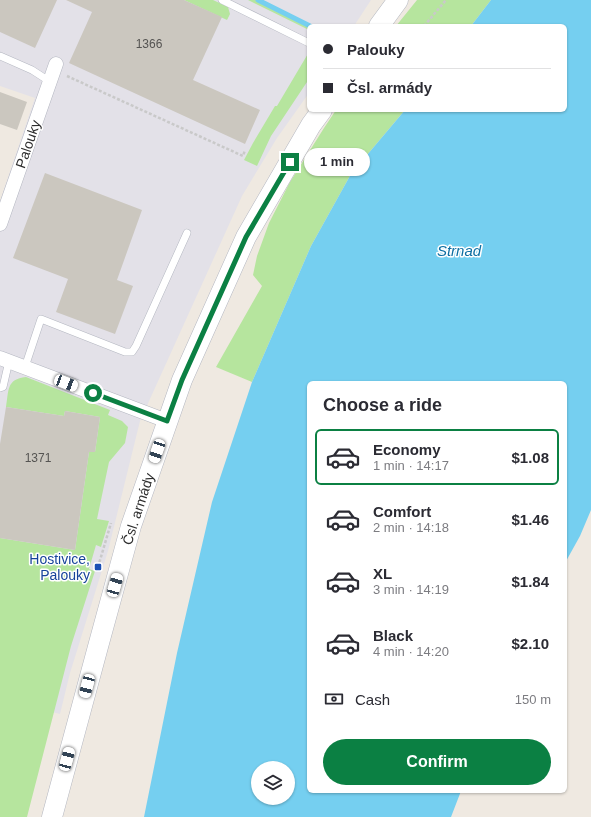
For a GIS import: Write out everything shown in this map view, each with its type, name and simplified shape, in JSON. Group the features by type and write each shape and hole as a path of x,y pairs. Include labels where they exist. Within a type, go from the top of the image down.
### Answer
{"main road":[{"path":"380,24 398,0"},
{"name":"Čsl. armády","path":"52,817 131,526 182,380 246,237 321,112"}],"street":[{"name":"Palouky","path":"0,224 53,72"},
{"path":"5,360 167,421"}],"lane":[{"path":"222,0 307,42"},
{"path":"0,56 32,70 53,72"},
{"path":"25,367 40,319 125,352 132,352 187,233"},
{"path":"0,388 3,387 5,360"}],"path":[{"path":"426,24 446,0"},
{"path":"53,72 243,156 245,150"},
{"path":"98,567 111,523"}],"shaded area":[{"path":"0,0 371,0 355,24 307,24 307,96 277,138 242,196 140,421 108,551 70,673 60,714 0,699 0,201 35,98 0,86"}],"green space":[{"path":"184,0 213,0 228,7 230,14 227,20"},
{"path":"248,0 259,0 309,24 307,24 307,29"},
{"path":"417,0 491,0 473,24 398,24"},
{"path":"307,55 307,82 271,136 257,166 244,160 275,106 277,106"},
{"path":"335,112 403,112 351,174 311,246 252,382 216,367 262,286 253,275 257,256 269,223 290,182"},
{"path":"26,377 110,410 108,415 122,421 128,427 125,443 109,462 97,519 109,521 101,547 96,545 89,569 95,571 71,646 27,817 0,817 0,538 75,550 89,452 95,452 100,417 65,411 64,416 6,407 8,391 12,383 15,380"}],"water":[{"name":"Strnad","path":"491,0 591,0 591,510 580,536 567,559 567,381 307,381 307,793 460,793 451,817 144,817 177,653 212,502 252,382 311,246 351,174 403,112 567,112 567,24 473,24"}],"building":[{"path":"0,0 57,0 35,48 0,32"},
{"path":"66,0 184,0 222,17 193,80 260,110 245,144 69,63 92,12"},
{"path":"0,92 27,102 17,130 0,124"},
{"path":"45,173 142,210 117,280 133,286 115,334 56,312 68,279 13,258"},
{"path":"6,407 64,416 65,411 100,417 95,452 89,452 75,550 0,538 0,444"}],"waterway":[{"path":"258,0 307,24"}],"place":[{"name":"Hostivice, Palouky","path":"98,567"}],"route":[{"path":"93,393 167,421 182,380 246,237 290,162"}]}
